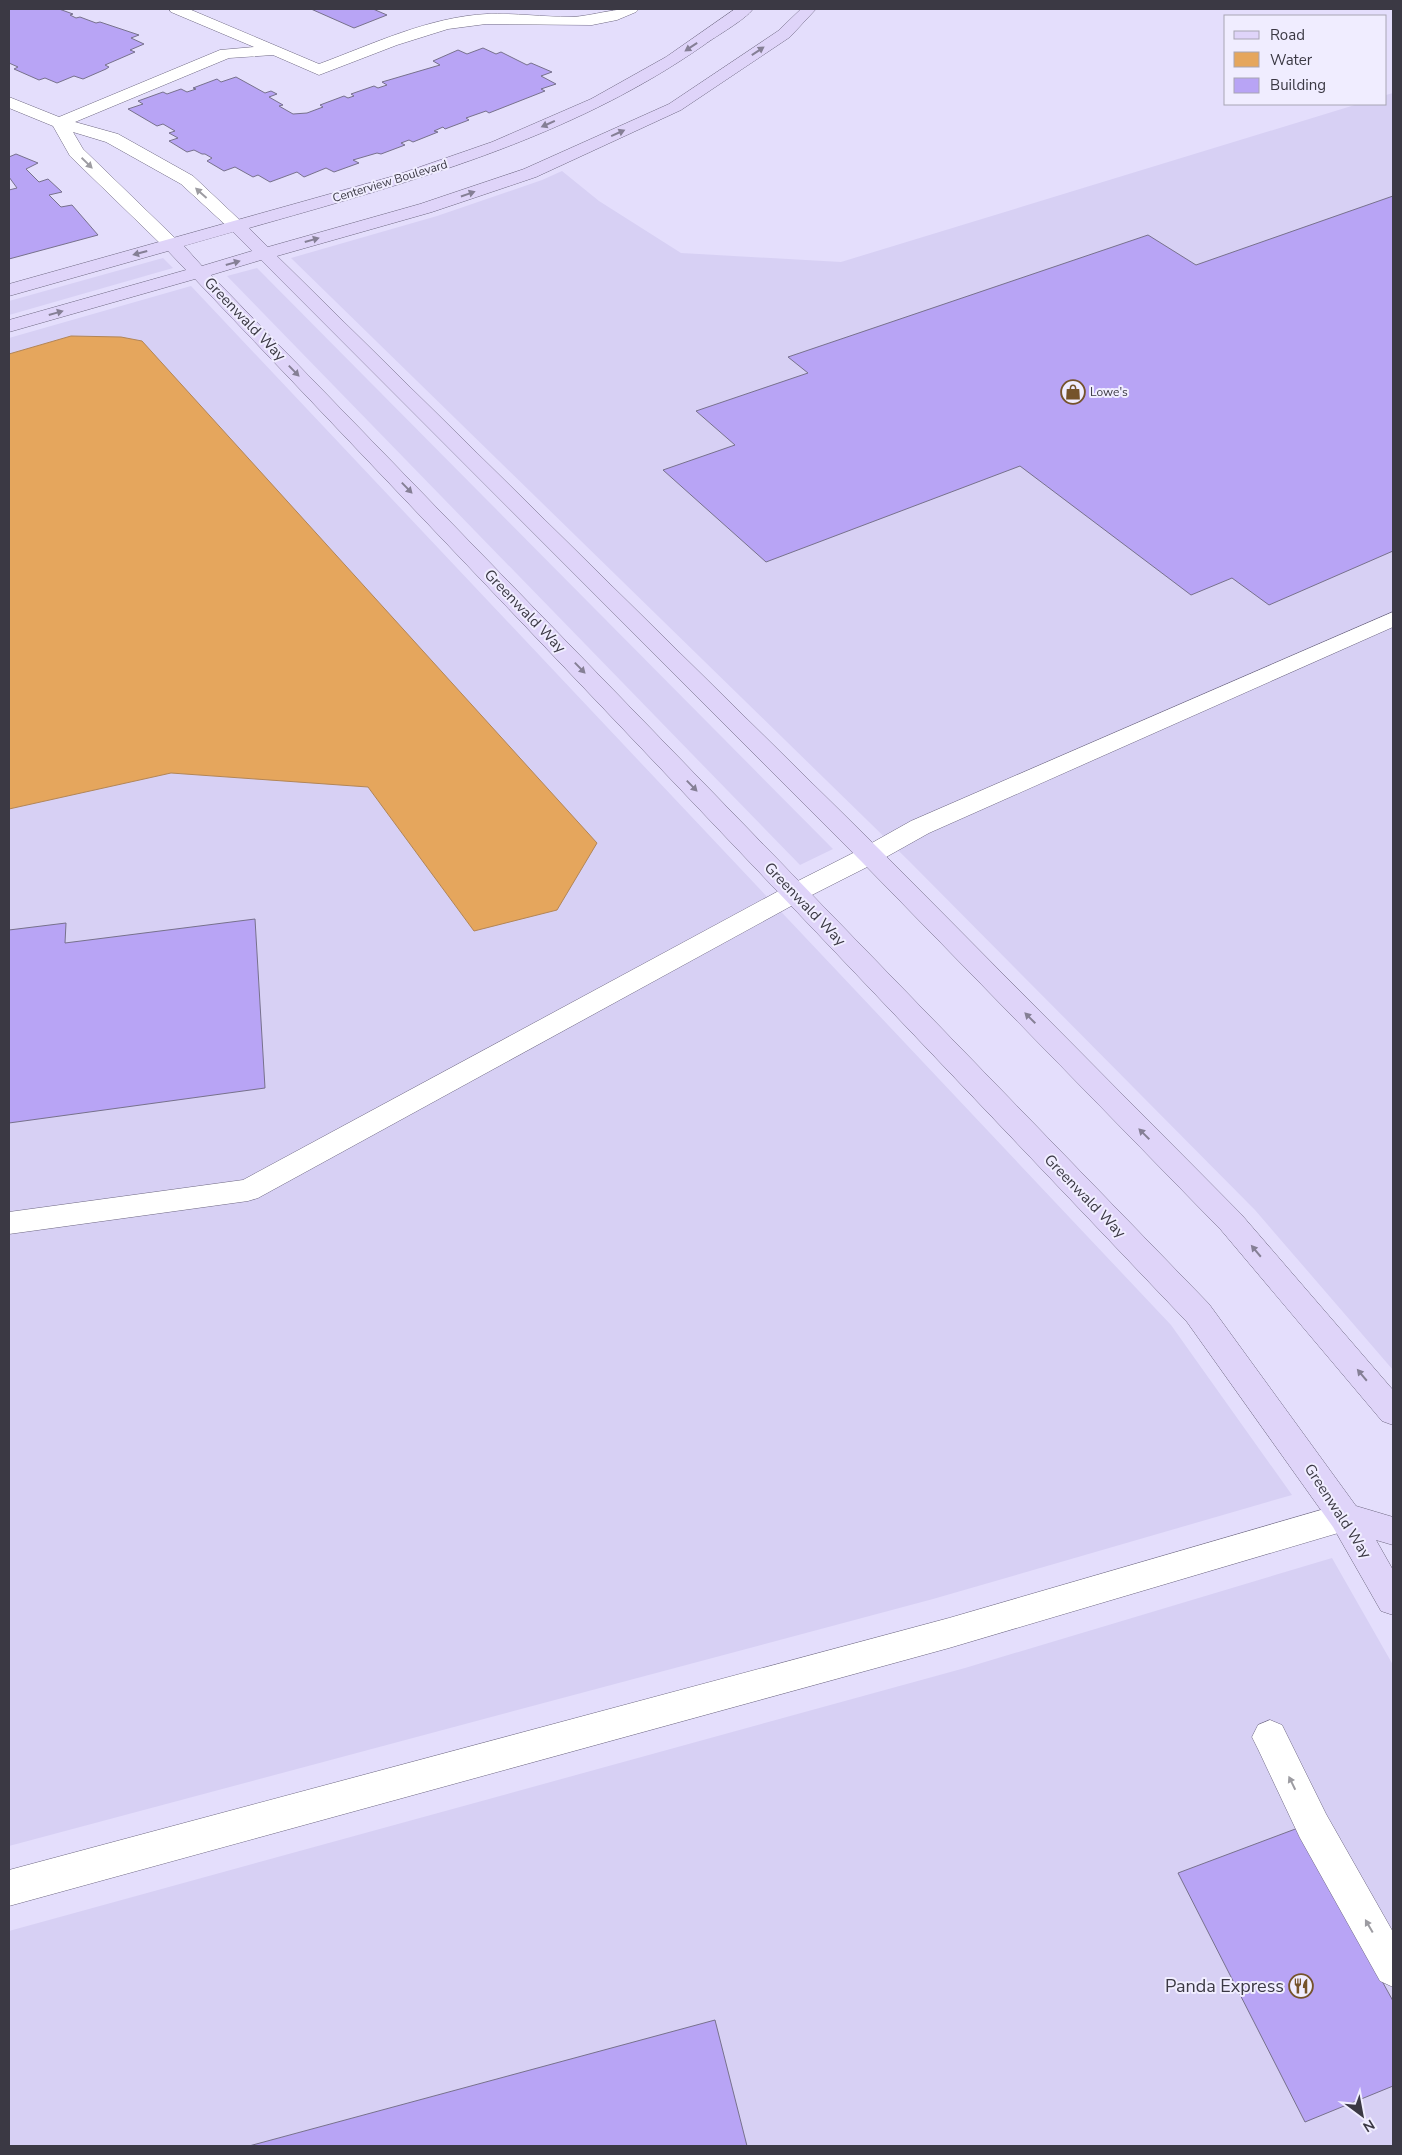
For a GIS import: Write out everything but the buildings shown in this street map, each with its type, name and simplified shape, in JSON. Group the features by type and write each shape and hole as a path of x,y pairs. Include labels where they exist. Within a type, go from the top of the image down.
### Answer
{"street":[{"path":"176,9 276,50 319,70 427,29 468,20 585,21 610,17 631,9"},
{"name":"Centerview Boulevard","path":"9,290 400,180 498,146 605,98 672,60 745,9"},
{"path":"9,326 426,208 530,173 675,108 784,34 809,9"},
{"path":"444,12 468,20"},
{"path":"59,123 226,53 276,50"},
{"path":"9,102 59,123 112,138 187,180 237,226 870,855 1231,1222 1393,1412"},
{"path":"59,123 76,152 172,244"},
{"name":"Greenwald Way","path":"172,244 1198,1313 1345,1517 1393,1600"},
{"path":"9,1223 248,1190 795,893 928,823 1393,619"},
{"path":"9,1888 940,1636 1345,1517 1393,1531"},
{"path":"1270,1737 1312,1826 1393,1968"}],"shaded area":[{"path":"1393,93 1393,1370 1255,1210 909,861 291,258 437,216 542,180 562,171 599,201 681,253 841,262 1355,105 1387,105 1387,95"},
{"path":"163,258 173,268 9,315 9,301"},
{"path":"257,268 833,849 800,865 227,276"},
{"path":"191,286 1171,1325 1292,1495 933,1599 9,1846 9,809 171,773 369,787 474,931 71,336 9,354 9,338"},
{"path":"1332,1558 1393,1665 1393,2146 9,2146 9,1931 965,1668"}],"water":[{"path":"71,336 121,337 142,341 597,843 557,910 474,931 368,787 171,773 9,809 9,354"}],"place":[{"name":"Lowe's","path":"1073,392"},
{"name":"Panda Express","path":"1301,1986"}]}
